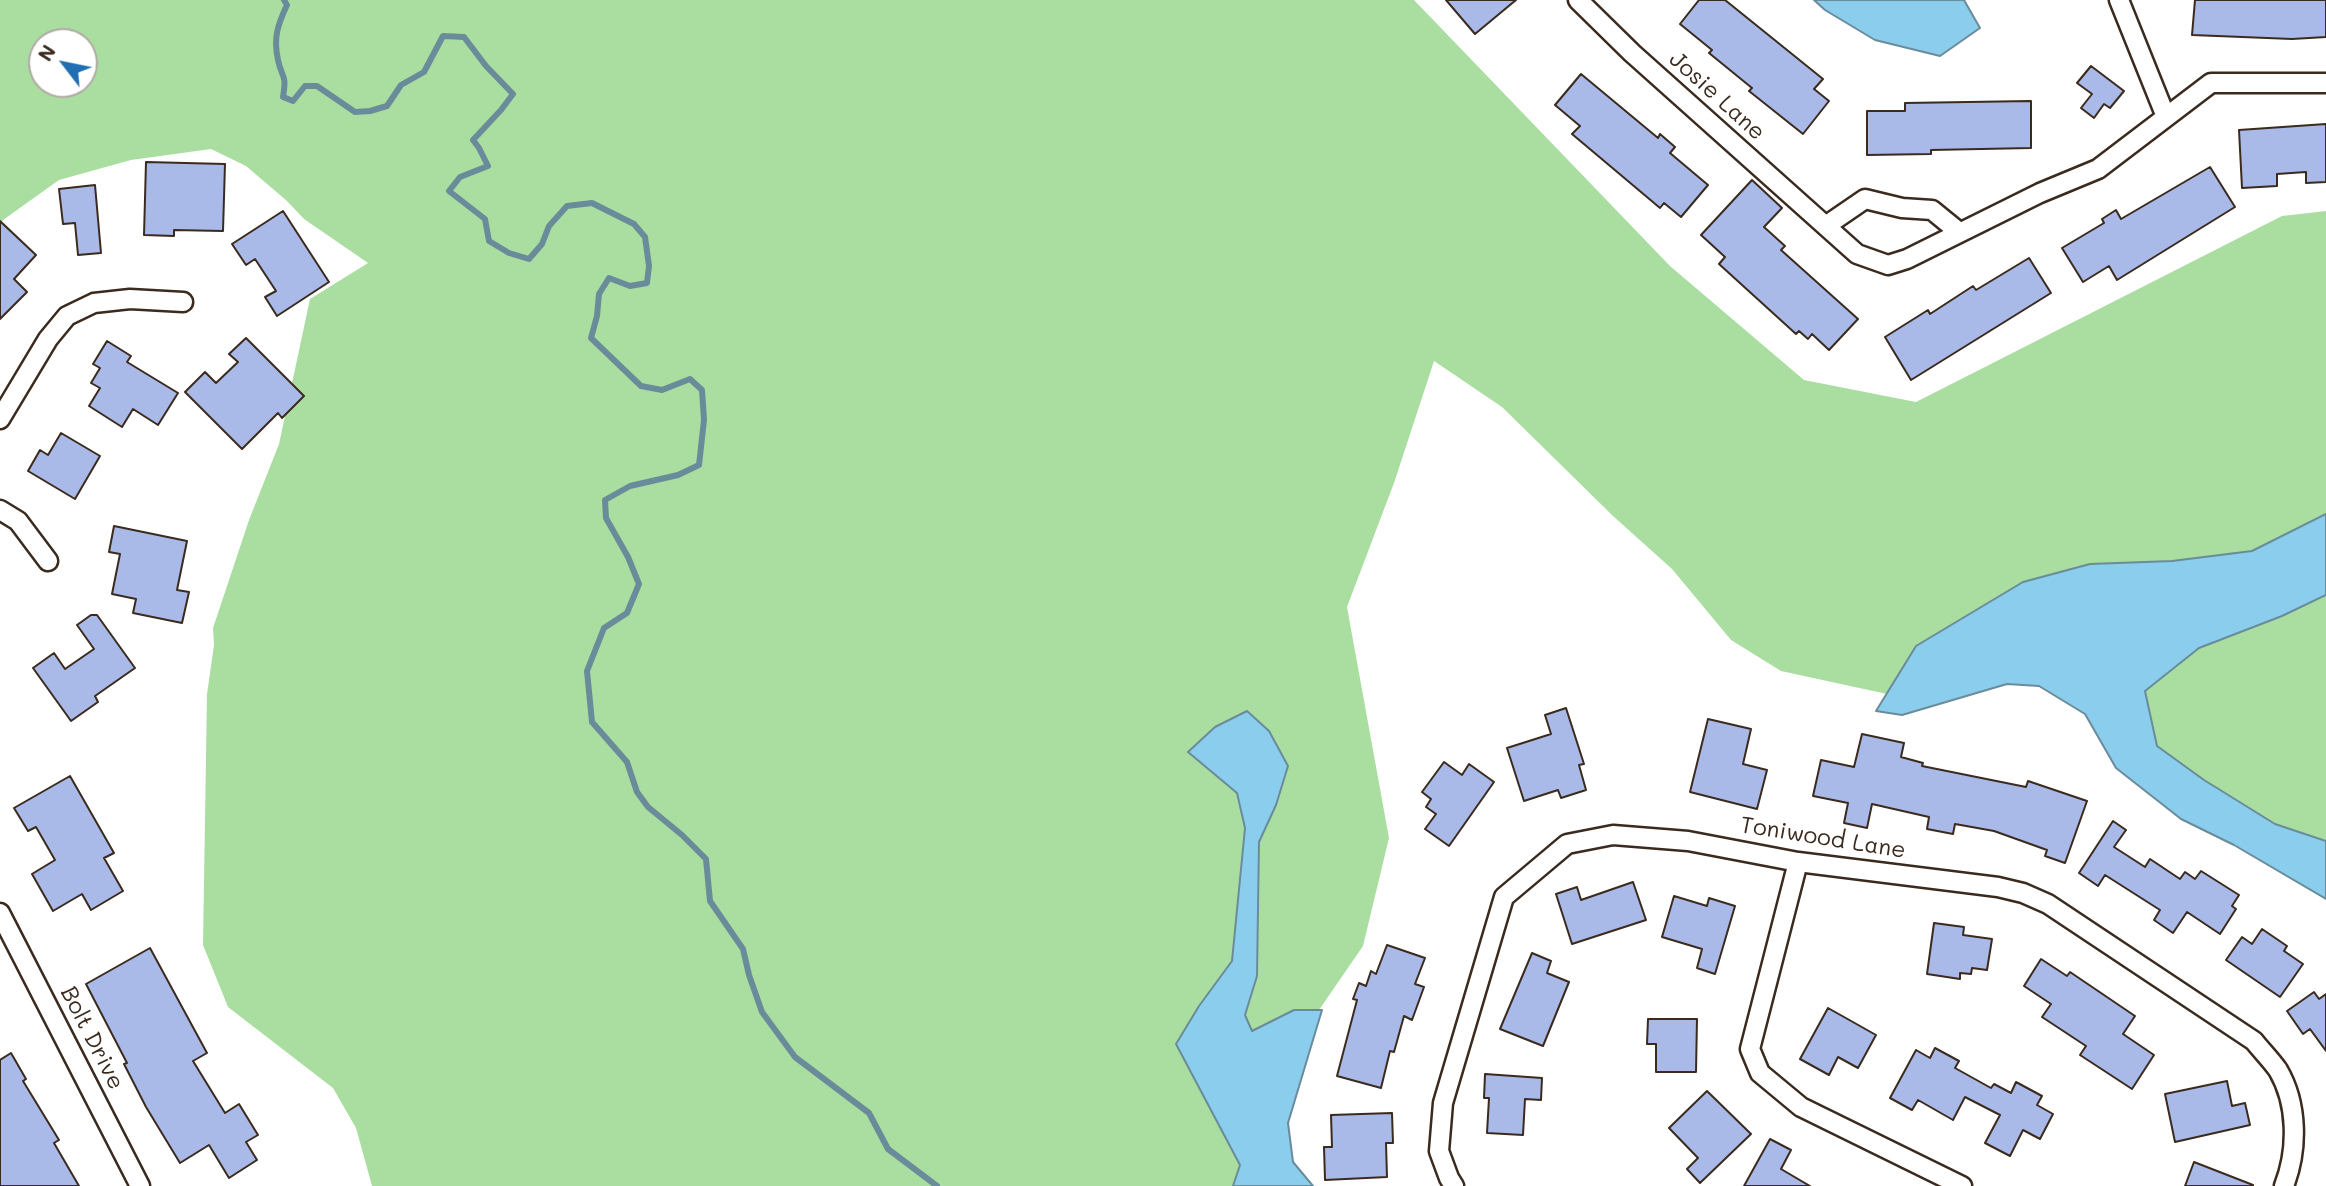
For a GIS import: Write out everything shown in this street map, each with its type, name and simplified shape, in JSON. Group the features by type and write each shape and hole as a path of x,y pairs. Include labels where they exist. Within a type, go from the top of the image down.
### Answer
{"street":[{"name":"Josie Lane","path":"1578,0 1632,53 1857,254 1888,265 1907,259 2040,192 2098,169 2211,83 2326,83"},
{"path":"2119,0 2166,117"},
{"path":"1827,225 1865,199 1902,208 1932,210 1959,232"},
{"path":"0,419 47,339 67,316 94,303 130,299 183,302"},
{"path":"0,510 18,520 48,561"},
{"name":"Toniwood Lane","path":"1454,1186 1439,1151 1443,1103 1504,897 1567,844 1613,835 1688,841 1798,862 1998,887 2023,893 2048,904 2254,1041 2278,1071 2290,1104 2295,1141 2284,1186"},
{"path":"1798,862 1750,1049 1759,1073 1801,1107 1962,1186"},
{"name":"Bolt Drive","path":"0,913 140,1186"}],"green space":[{"path":"0,0 1414,0 1670,266 1804,380 1916,402 2282,216 2326,211 2326,514 2252,551 2023,582 1916,646 1887,694 1781,671 1731,640 1672,569 1613,516 1502,407 1434,361 1394,483 1347,607 1389,838 1363,946 1319,1010 1294,1010 1252,1031 1245,1015 1257,976 1259,842 1276,805 1288,765 1269,731 1237,793 1245,828 1232,961 1199,1006 1176,1044 1240,1165 1233,1186 372,1186 356,1128 333,1088 228,1007 203,945 207,694 214,645 213,628 249,520 279,444 310,299 368,263 304,219 246,166 211,149 131,160 59,180 0,224"},
{"path":"2326,595 2326,841 2275,824 2204,780 2157,746 2145,691 2199,648 2282,616"}],"water":[{"path":"1814,0 1964,0 1980,28 1940,56 1875,40 1825,10"},
{"path":"2326,514 2326,595 2282,616 2199,648 2145,691 2157,746 2204,780 2275,824 2326,841 2326,899 2234,845 2181,819 2116,768 2085,714 2039,686 2007,684 1902,715 1876,711 1916,646 2023,582 2090,564 2172,561 2252,551"},
{"path":"1247,711 1269,731 1288,766 1276,805 1259,842 1257,976 1245,1015 1252,1031 1294,1010 1322,1010 1288,1123 1293,1162 1313,1186 1233,1186 1240,1165 1176,1044 1199,1006 1232,961 1245,828 1237,793 1188,752 1215,727"}],"building":[{"path":"1446,0 1516,0 1475,34"},
{"path":"1699,0 1725,0 1823,79 1814,89 1829,101 1803,134 1749,91 1752,88 1709,53 1712,50 1680,24"},
{"path":"2195,0 2326,0 2326,37 2292,39 2192,35"},
{"path":"2091,66 2124,91 2110,108 2104,104 2094,118 2081,108 2092,94 2077,83"},
{"path":"1581,74 1658,138 1660,134 1675,147 1670,153 1708,185 1681,217 1664,203 1660,208 1572,134 1580,126 1555,105"},
{"path":"2031,101 2031,148 1931,150 1931,154 1867,155 1867,111 1905,111 1905,103"},
{"path":"2326,124 2326,182 2306,183 2306,172 2277,174 2277,186 2242,188 2239,130"},
{"path":"146,162 225,164 223,231 174,230 174,236 144,235"},
{"path":"2210,167 2235,207 2117,280 2109,266 2083,282 2062,248 2104,223 2102,219 2116,210 2121,219"},
{"path":"1752,180 1782,208 1764,227 1785,246 1781,250 1858,319 1829,350 1812,334 1808,339 1799,331 1796,334 1719,264 1725,257 1701,235"},
{"path":"95,185 101,253 78,255 75,223 63,224 59,189"},
{"path":"283,211 329,282 277,316 265,297 276,291 255,259 246,265 232,244"},
{"path":"0,221 36,255 14,279 27,292 0,319"},
{"path":"2029,258 2051,293 1911,380 1885,337 1928,310 1930,314 1973,286 1976,290"},
{"path":"246,338 304,396 282,418 278,413 242,449 185,392 205,372 216,383 238,362 229,354"},
{"path":"107,341 131,356 127,362 178,393 158,425 133,409 122,427 89,406 100,388 91,383 100,368 93,364"},
{"path":"61,433 100,456 75,499 28,471 40,450 48,455"},
{"path":"114,526 187,541 177,590 189,592 182,623 133,613 136,599 112,594 120,554 109,552"},
{"path":"91,615 97,615 135,668 95,696 98,702 71,721 33,668 54,653 65,669 94,649 77,625"},
{"path":"1566,708 1584,764 1579,765 1586,790 1561,798 1558,790 1524,801 1507,748 1551,734 1545,715"},
{"path":"1708,719 1751,729 1743,764 1767,770 1757,809 1690,792"},
{"path":"1862,734 1904,743 1901,757 1923,763 1922,766 2026,787 2028,781 2087,801 2065,863 2045,856 2047,850 1994,831 1955,824 1953,834 1927,829 1929,817 1872,804 1867,828 1844,823 1848,803 1813,796 1821,760 1854,767"},
{"path":"1444,762 1462,775 1469,764 1494,782 1449,846 1425,829 1436,814 1426,807 1431,799 1422,792"},
{"path":"70,776 114,853 104,858 123,891 91,910 82,894 53,911 32,874 55,860 36,827 28,831 14,808"},
{"path":"2113,821 2126,830 2114,847 2145,867 2150,859 2180,879 2185,872 2195,879 2201,871 2239,895 2232,906 2236,909 2220,934 2187,912 2173,933 2154,920 2160,910 2105,875 2098,886 2079,873"},
{"path":"1633,882 1646,920 1572,944 1556,894 1577,887 1581,900"},
{"path":"1674,896 1707,906 1709,898 1735,906 1715,974 1697,968 1702,949 1662,937"},
{"path":"1934,923 1964,927 1963,935 1992,939 1987,970 1972,968 1971,974 1960,973 1960,979 1927,974"},
{"path":"2262,929 2287,946 2284,951 2303,964 2280,997 2226,960 2242,937 2252,944"},
{"path":"1387,945 1425,958 1415,984 1424,987 1412,1020 1404,1016 1394,1052 1390,1051 1381,1088 1337,1076 1357,1000 1353,999 1359,983 1366,986 1371,971 1376,974"},
{"path":"150,948 207,1053 193,1061 225,1113 239,1104 258,1135 246,1142 257,1160 229,1178 209,1145 180,1163 146,1107 124,1064 127,1063 86,984"},
{"path":"1532,953 1551,961 1547,973 1569,982 1543,1046 1500,1029"},
{"path":"2041,959 2067,976 2070,972 2135,1016 2123,1034 2154,1055 2132,1089 2080,1055 2086,1046 2042,1017 2051,1004 2024,986"},
{"path":"2314,992 2319,999 2326,994 2326,1051 2310,1029 2303,1034 2287,1011"},
{"path":"1828,1008 1876,1035 1858,1068 1838,1057 1829,1075 1800,1059"},
{"path":"1648,1019 1697,1019 1696,1072 1656,1072 1656,1044 1647,1044"},
{"path":"1935,1048 1959,1061 1955,1068 1991,1088 1994,1084 2011,1093 2016,1082 2042,1096 2037,1105 2053,1114 2040,1139 2023,1130 2010,1156 1985,1143 2000,1115 1965,1097 1953,1120 1918,1100 1912,1110 1890,1098 1916,1050 1930,1058"},
{"path":"11,1053 26,1079 23,1081 59,1140 54,1143 79,1186 0,1186 0,1060"},
{"path":"1485,1074 1542,1078 1541,1100 1525,1099 1523,1135 1487,1133 1489,1098 1484,1098"},
{"path":"2227,1081 2232,1106 2245,1103 2250,1125 2175,1142 2165,1094"},
{"path":"1707,1091 1751,1134 1700,1183 1687,1169 1698,1158 1669,1128"},
{"path":"1392,1113 1393,1143 1386,1143 1387,1177 1325,1180 1324,1147 1332,1147 1331,1115"},
{"path":"1770,1139 1791,1150 1781,1169 1810,1186 1744,1186"},
{"path":"2194,1162 2253,1185 2253,1186 2185,1186"}],"waterway":[{"path":"284,0 287,5 276,38 278,60 284,80 283,97 293,101 305,86 317,86 355,112 387,106 401,85 424,72 443,36 464,37 486,66 513,94 473,140 488,166 460,177 449,191 485,219 489,241 509,253 529,259 542,244 549,226 567,206 592,203 634,224 645,237 649,266 647,283 630,286 609,278 599,294 591,338 641,386 662,390 690,379 702,390 704,420 699,465 678,475 630,486 605,500 606,518 628,557 639,584 627,613 604,628 587,671 592,722 627,762 637,792 648,807 706,859 710,901 743,949 762,1012 795,1057 869,1113 888,1149 937,1186"}]}
